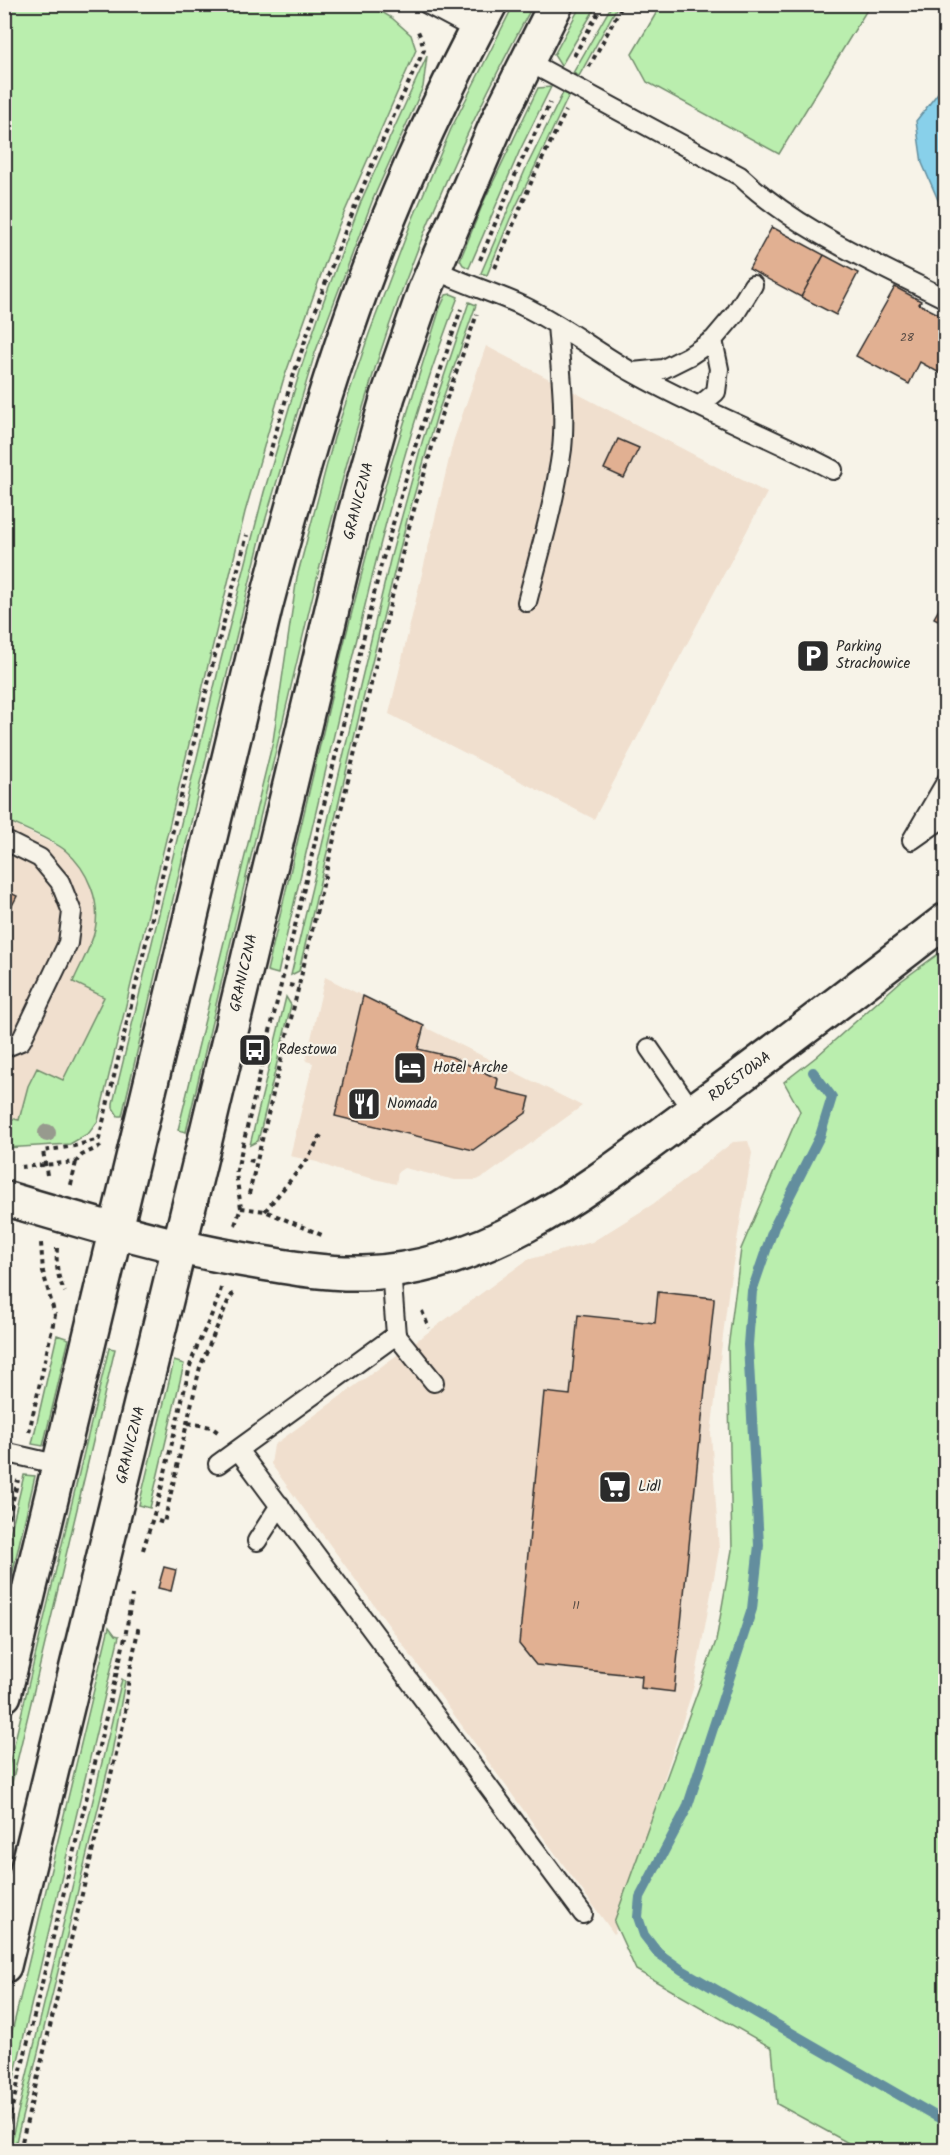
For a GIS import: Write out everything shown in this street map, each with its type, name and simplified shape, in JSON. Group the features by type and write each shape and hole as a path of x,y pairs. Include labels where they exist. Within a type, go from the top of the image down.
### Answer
{"main road":[{"name":"GRANICZNA","path":"4,1966 354,517 388,396 434,269 495,126 556,4"},
{"path":"4,1695 265,608 321,406 376,248 425,136 483,17"},
{"name":"RDESTOWA","path":"4,1198 179,1247 224,1257 310,1270 365,1273 440,1261 470,1251 524,1227 589,1187 795,1037 945,920"}],"lane":[{"path":"427,4 483,17"},
{"path":"527,61 740,176 760,194 810,229 945,299"},
{"path":"434,269 523,306 633,372 833,470"},
{"path":"633,372 663,369 713,340 735,314 753,285"},
{"path":"527,602 547,524 562,448 562,386 557,325"},
{"path":"699,406 716,392 718,369 713,340"},
{"path":"945,782 912,840 945,816"},
{"path":"4,840 40,858 60,882 72,912 69,943 21,1041 4,1048"},
{"path":"650,1048 693,1112"},
{"path":"391,1270 396,1335 434,1382"},
{"path":"218,1464 396,1335"},
{"path":"238,1450 583,1914"},
{"path":"4,1452 60,1465"},
{"path":"257,1541 280,1505"}],"path":[{"path":"572,60 603,4"},
{"path":"249,1194 407,534 443,409 485,292 533,178 623,4"},
{"path":"479,261 519,166 551,99"},
{"path":"235,1226 241,1209 236,1174 380,569 418,437 464,300"},
{"path":"289,985 299,987"},
{"path":"265,1211 307,1160 321,1135"},
{"path":"71,1183 76,1162 82,1155 104,1145"},
{"path":"249,1160 257,1162"},
{"path":"13,1167 76,1162"},
{"path":"241,1209 265,1211 327,1237"},
{"path":"4,1534 55,1315 43,1272 40,1239"},
{"path":"58,1241 56,1265 59,1282 69,1298"},
{"path":"158,1521 164,1523 204,1355 229,1299 239,1289"},
{"path":"140,1558 159,1498 190,1366 213,1316 220,1291"},
{"path":"188,1423 211,1427 220,1434"},
{"path":"4,2141 125,1638 133,1586"},
{"path":"20,2151 124,1721 129,1676 138,1630 133,1629"}],"shaded area":[{"path":"486,346 767,493 594,819 389,714 453,442"},
{"path":"4,820 132,883 90,1065 28,1123 5,1117"},
{"path":"325,977 582,1106 477,1180 455,1180 404,1168 398,1172 396,1184 290,1156 313,1063 306,1061"},
{"path":"748,1141 752,1153 729,1287 711,1433 719,1550 694,1686 614,1934 271,1464 274,1445 527,1260 592,1242 653,1204 733,1142"}],"green space":[{"path":"514,4 533,5 483,101 438,200 398,301 364,404 315,585 186,1132 178,1130 273,741 297,577 334,438 369,334 411,223 451,129"},
{"path":"4,5 370,5 392,18 411,35 416,50 338,227 283,381 245,512 98,1121 89,1133 70,1144 5,1148 5,1117 19,1120 28,1086 37,1068 63,1080 104,997 73,982 91,943 96,919 91,887 81,867 61,847 5,820"},
{"path":"581,5 597,5 561,66 554,55"},
{"path":"612,5 618,5 579,76 573,73"},
{"path":"661,5 870,5 779,154 647,82 632,54"},
{"path":"427,56 423,87 373,199 315,353 263,528 122,1116 118,1116 113,1103 264,492 324,300 362,199"},
{"path":"551,87 520,150 469,268 460,260 484,201 538,88"},
{"path":"563,93 569,95 510,219 487,275 481,273 526,168"},
{"path":"451,294 458,297 419,409 386,522 278,974 267,971 343,647 391,465 440,308 446,295"},
{"path":"469,302 476,305 437,415 407,520 299,971 291,975 391,556 423,439"},
{"path":"945,949 945,2150 861,2150 777,2104 772,2048 636,1970 614,1922 716,1641 732,1550 728,1348 741,1249 800,1111 784,1082 816,1057 901,981"},
{"path":"286,997 291,1005 258,1141 250,1145"},
{"path":"57,1335 69,1339 43,1446 32,1444"},
{"path":"109,1348 115,1349 5,1812 5,1782"},
{"path":"174,1361 184,1364 150,1508 139,1505"},
{"path":"24,1475 35,1476 5,1605 5,1556"},
{"path":"109,1627 115,1635 119,1636 5,2115 5,2061"},
{"path":"122,1679 125,1681 112,1752 14,2150 9,2150"}],"water":[{"path":"945,84 945,216 922,163 916,121"}],"building":[{"path":"772,227 824,255 801,297 749,269"},
{"path":"824,255 858,273 836,315 801,297"},
{"path":"895,287 921,301 919,304 946,318 945,376 920,362 909,384 856,356"},
{"path":"618,439 639,448 624,478 604,469"},
{"path":"946,597 946,624 934,618"},
{"path":"4,890 17,896 4,921"},
{"name":"Hotel Arche","path":"363,996 424,1026 418,1049 452,1057 498,1079 496,1089 530,1097 526,1113 473,1150 335,1116"},
{"name":"Lidl","path":"658,1292 714,1298 674,1692 641,1688 642,1676 536,1665 519,1644 544,1392 570,1395 578,1315 655,1323"},
{"path":"164,1567 176,1570 171,1591 158,1588"}],"waterway":[{"path":"813,1072 832,1097 820,1136 774,1227 752,1291 748,1345 759,1545 752,1609 687,1808 640,1897 638,1917 644,1935 658,1953 682,1970 946,2122"}],"place":[{"name":"Parking Strachowice","path":"813,656"},
{"name":"Rdestowa","path":"255,1050"},
{"name":"Hotel Arche","path":"410,1068"},
{"name":"Nomada","path":"364,1104"},
{"name":"Lidl","path":"615,1487"}]}
